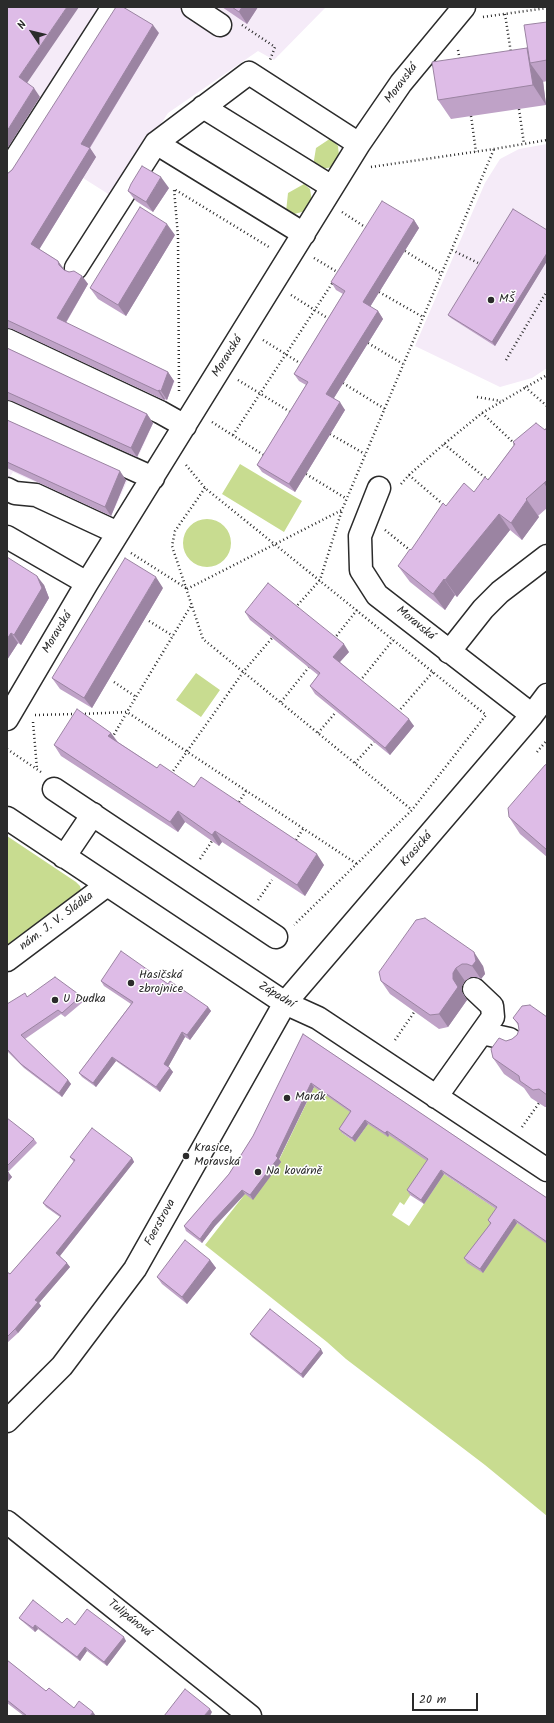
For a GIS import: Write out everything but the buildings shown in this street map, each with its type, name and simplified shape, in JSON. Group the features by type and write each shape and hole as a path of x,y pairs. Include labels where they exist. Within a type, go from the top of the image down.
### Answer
{"street":[{"path":"7,172 113,7"},
{"path":"193,7 229,24"},
{"name":"Moravská","path":"7,719 118,533 359,144 401,83 471,13"},
{"path":"76,268 156,143 249,73 359,144"},
{"path":"203,107 332,187"},
{"path":"156,143 304,234"},
{"path":"7,340 160,412 190,418"},
{"path":"7,412 153,478"},
{"name":"Moravská","path":"389,487 360,536 361,570 378,594 449,652 532,716"},
{"path":"10,497 36,495 118,533"},
{"path":"7,537 88,583"},
{"path":"449,652 483,610 500,592 547,556"},
{"name":"Krasická","path":"285,1003 532,716 547,695"},
{"path":"48,781 93,814 282,934"},
{"path":"64,856 93,814"},
{"name":"Západní","path":"7,818 285,1003 318,1018 547,1170"},
{"name":"nám. J. V. Sládka","path":"7,960 107,885"},
{"path":"436,1097 493,1017 492,1006 474,989"},
{"name":"Foerstrova","path":"7,1421 62,1366 136,1269 285,1003"},
{"path":"482,1033 509,1039 518,1045"},
{"name":"Tulipánová","path":"7,1522 250,1716"}],"path":[{"path":"471,13 505,14 547,8"},
{"path":"505,14 511,57"},
{"path":"229,24 275,47 271,58 258,79"},
{"path":"457,44 461,65"},
{"path":"518,109 524,144"},
{"path":"471,116 476,152"},
{"path":"366,168 547,140"},
{"path":"186,589 342,510 494,149"},
{"path":"267,457 233,435 190,418 179,400 178,236 174,189 288,259"},
{"path":"342,212 368,228 364,235"},
{"path":"452,250 484,266"},
{"path":"405,251 442,274"},
{"path":"313,258 338,274 343,267"},
{"path":"233,435 334,280"},
{"path":"506,360 547,291"},
{"path":"379,292 423,317"},
{"path":"290,295 331,321"},
{"path":"256,336 303,365"},
{"path":"368,342 403,364"},
{"path":"389,487 409,475 482,413 547,375"},
{"path":"232,376 294,415"},
{"path":"343,383 384,409"},
{"path":"525,387 547,406"},
{"path":"477,396 502,401"},
{"path":"482,413 520,448"},
{"path":"330,434 365,454"},
{"path":"444,444 491,483"},
{"path":"181,459 206,488 486,715 412,810 282,934"},
{"path":"306,474 347,499"},
{"path":"409,475 450,510"},
{"path":"206,488 175,531 172,546 203,639 412,810"},
{"path":"385,529 414,554"},
{"path":"130,552 186,589"},
{"path":"295,608 320,580"},
{"path":"333,639 357,610 378,594"},
{"path":"112,739 192,604"},
{"path":"149,621 172,636"},
{"path":"170,776 186,751 244,671 272,638"},
{"path":"360,682 393,640"},
{"path":"398,712 449,652"},
{"path":"281,702 309,667"},
{"path":"114,682 136,697"},
{"path":"36,769 32,715 127,712 357,864"},
{"path":"318,733 336,712"},
{"path":"537,752 547,740"},
{"path":"355,763 374,742"},
{"path":"7,749 36,769 48,781"},
{"path":"239,802 246,791"},
{"path":"296,840 303,829"},
{"path":"197,862 212,841"},
{"path":"257,902 272,880"},
{"path":"395,1040 415,1012"},
{"path":"522,1128 539,1103"}],"shaded area":[{"path":"7,7 326,7 274,60 258,51 168,113 113,197 83,178 8,301 175,381 167,400 154,422 111,517 13,472 7,481"},
{"name":"MŠ","path":"547,144 547,368 532,378 500,387 415,346 485,183 500,159 519,149"}],"green space":[{"path":"331,138 338,146 339,156 333,167 321,169 313,166 316,148"},
{"path":"304,184 310,189 312,201 306,211 294,214 286,212 288,193"},
{"path":"240,464 302,501 284,532 222,494"},
{"path":"202,519 212,519 224,526 231,538 231,548 224,560 212,567 202,567 194,563 187,556 183,548 183,538 187,530 194,523"},
{"path":"196,673 220,690 201,717 176,700"},
{"path":"7,836 76,882 80,886 82,893 7,953"},
{"path":"320,1075 354,1115 342,1133 355,1142 368,1124 397,1126 431,1163 404,1205 400,1202 392,1215 409,1226 444,1174 547,1243 547,1516 485,1465 346,1359 327,1342 205,1245 245,1194 279,1160"}],"place":[{"name":"MŠ","path":"491,300"},
{"name":"Hasičská zbrojnice","path":"131,983"},
{"name":"U Dudka","path":"55,1000"},
{"name":"Marák","path":"287,1098"},
{"name":"Krasice, Moravská","path":"186,1156"},
{"name":"Na kovárně","path":"258,1172"}]}
